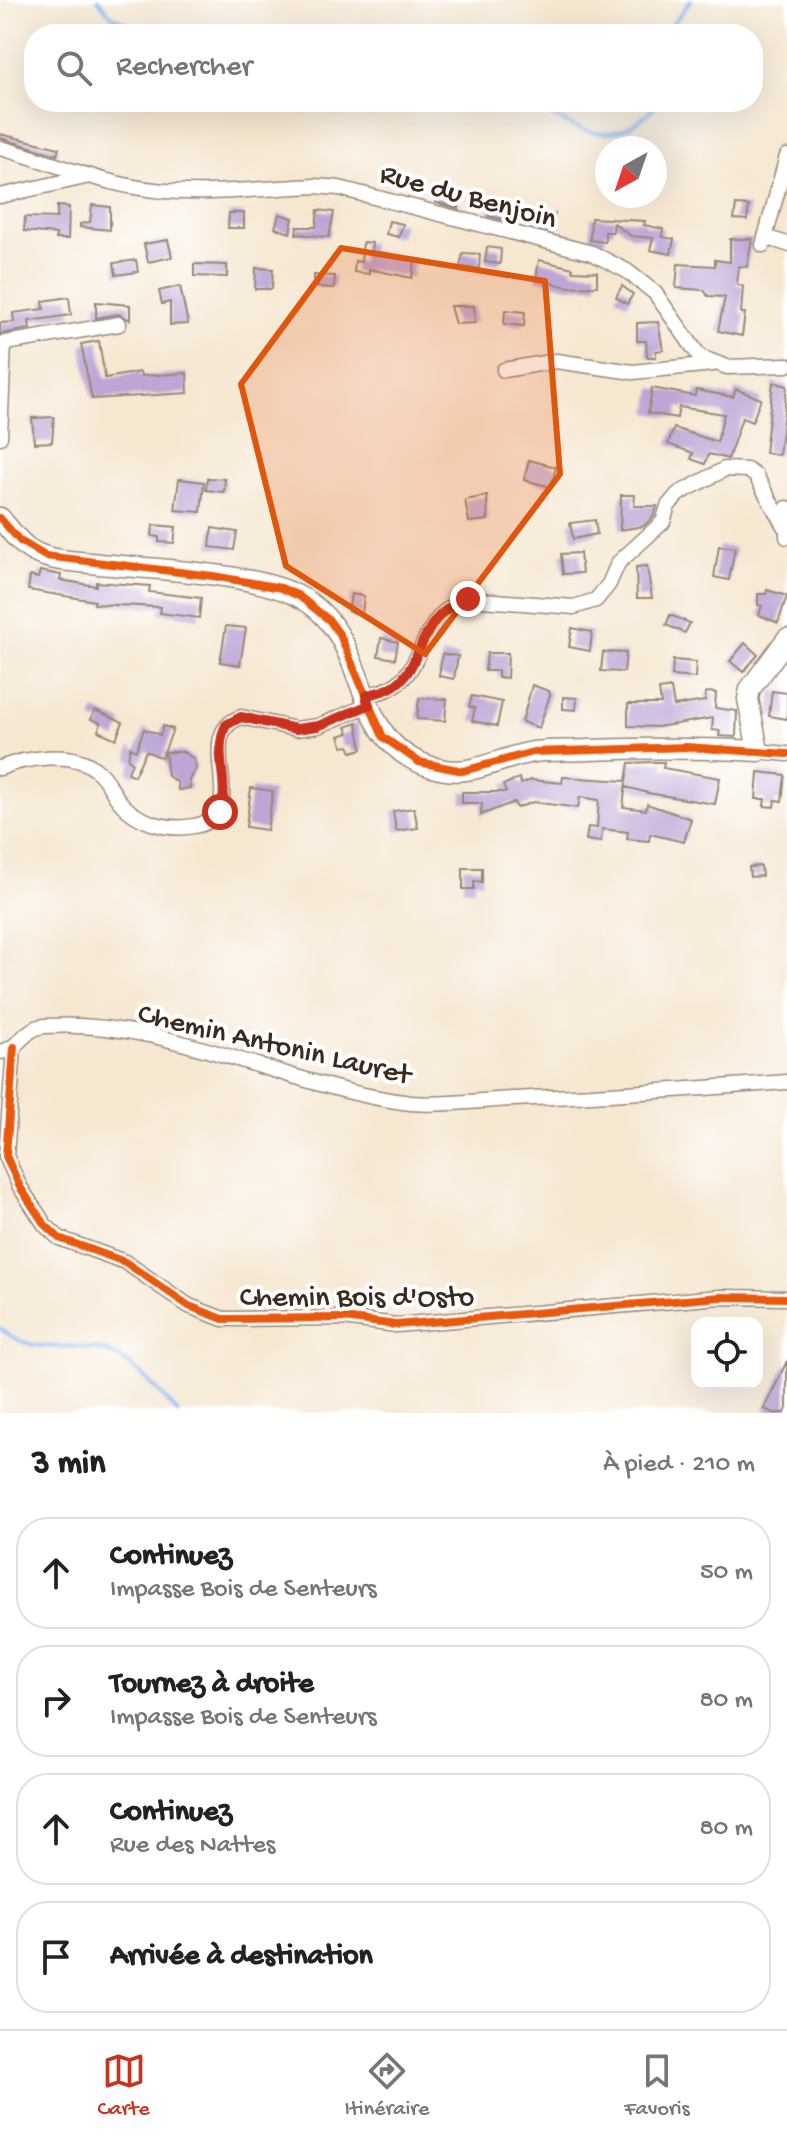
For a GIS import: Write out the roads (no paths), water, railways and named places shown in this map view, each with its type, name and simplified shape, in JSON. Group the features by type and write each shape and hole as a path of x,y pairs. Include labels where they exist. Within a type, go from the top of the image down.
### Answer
{"street":[{"name":"Rue du Benjoin","path":"0,148 56,162 91,176 162,191 315,186 339,188 592,253 643,282 665,306 690,347 713,364"},
{"path":"787,156 764,241 787,244"},
{"name":"Rue du Benjoin","path":"0,196 91,176"},
{"path":"0,437 2,344 119,324"},
{"path":"504,370 556,361 633,372 713,364 743,368 787,365"},
{"path":"0,768 42,759 86,763 101,774 132,815 169,827 191,827 214,818 224,802 219,748 222,733 232,720 241,717 296,729 307,728 392,688 406,673 436,618 454,603 468,599 574,607 596,600 603,593 618,563 663,522 668,506 678,494 725,469 747,470 756,476 786,531"},
{"path":"786,531 787,508"},
{"path":"0,518 20,541 45,556 213,576 281,588 299,596 329,620 340,635 383,737 398,751 444,769 463,771 533,752 687,747 787,754"},
{"path":"758,751 748,699 750,689 787,639"},
{"name":"Chemin Antonin Lauret","path":"7,1050 39,1026 143,1033 185,1043 269,1072 412,1103 787,1082"},
{"name":"Chemin Bois d'Osto","path":"7,1050 6,1156 20,1187 45,1225 77,1247 125,1262 189,1306 223,1319 344,1318 396,1325 720,1297 787,1298"}],"waterway":[{"path":"98,0 112,16 128,24"},
{"path":"673,24 691,0"},
{"path":"544,112 579,128 610,133 626,129 649,112"},
{"path":"0,1328 26,1343 78,1347 117,1356 146,1378 178,1413"}]}
